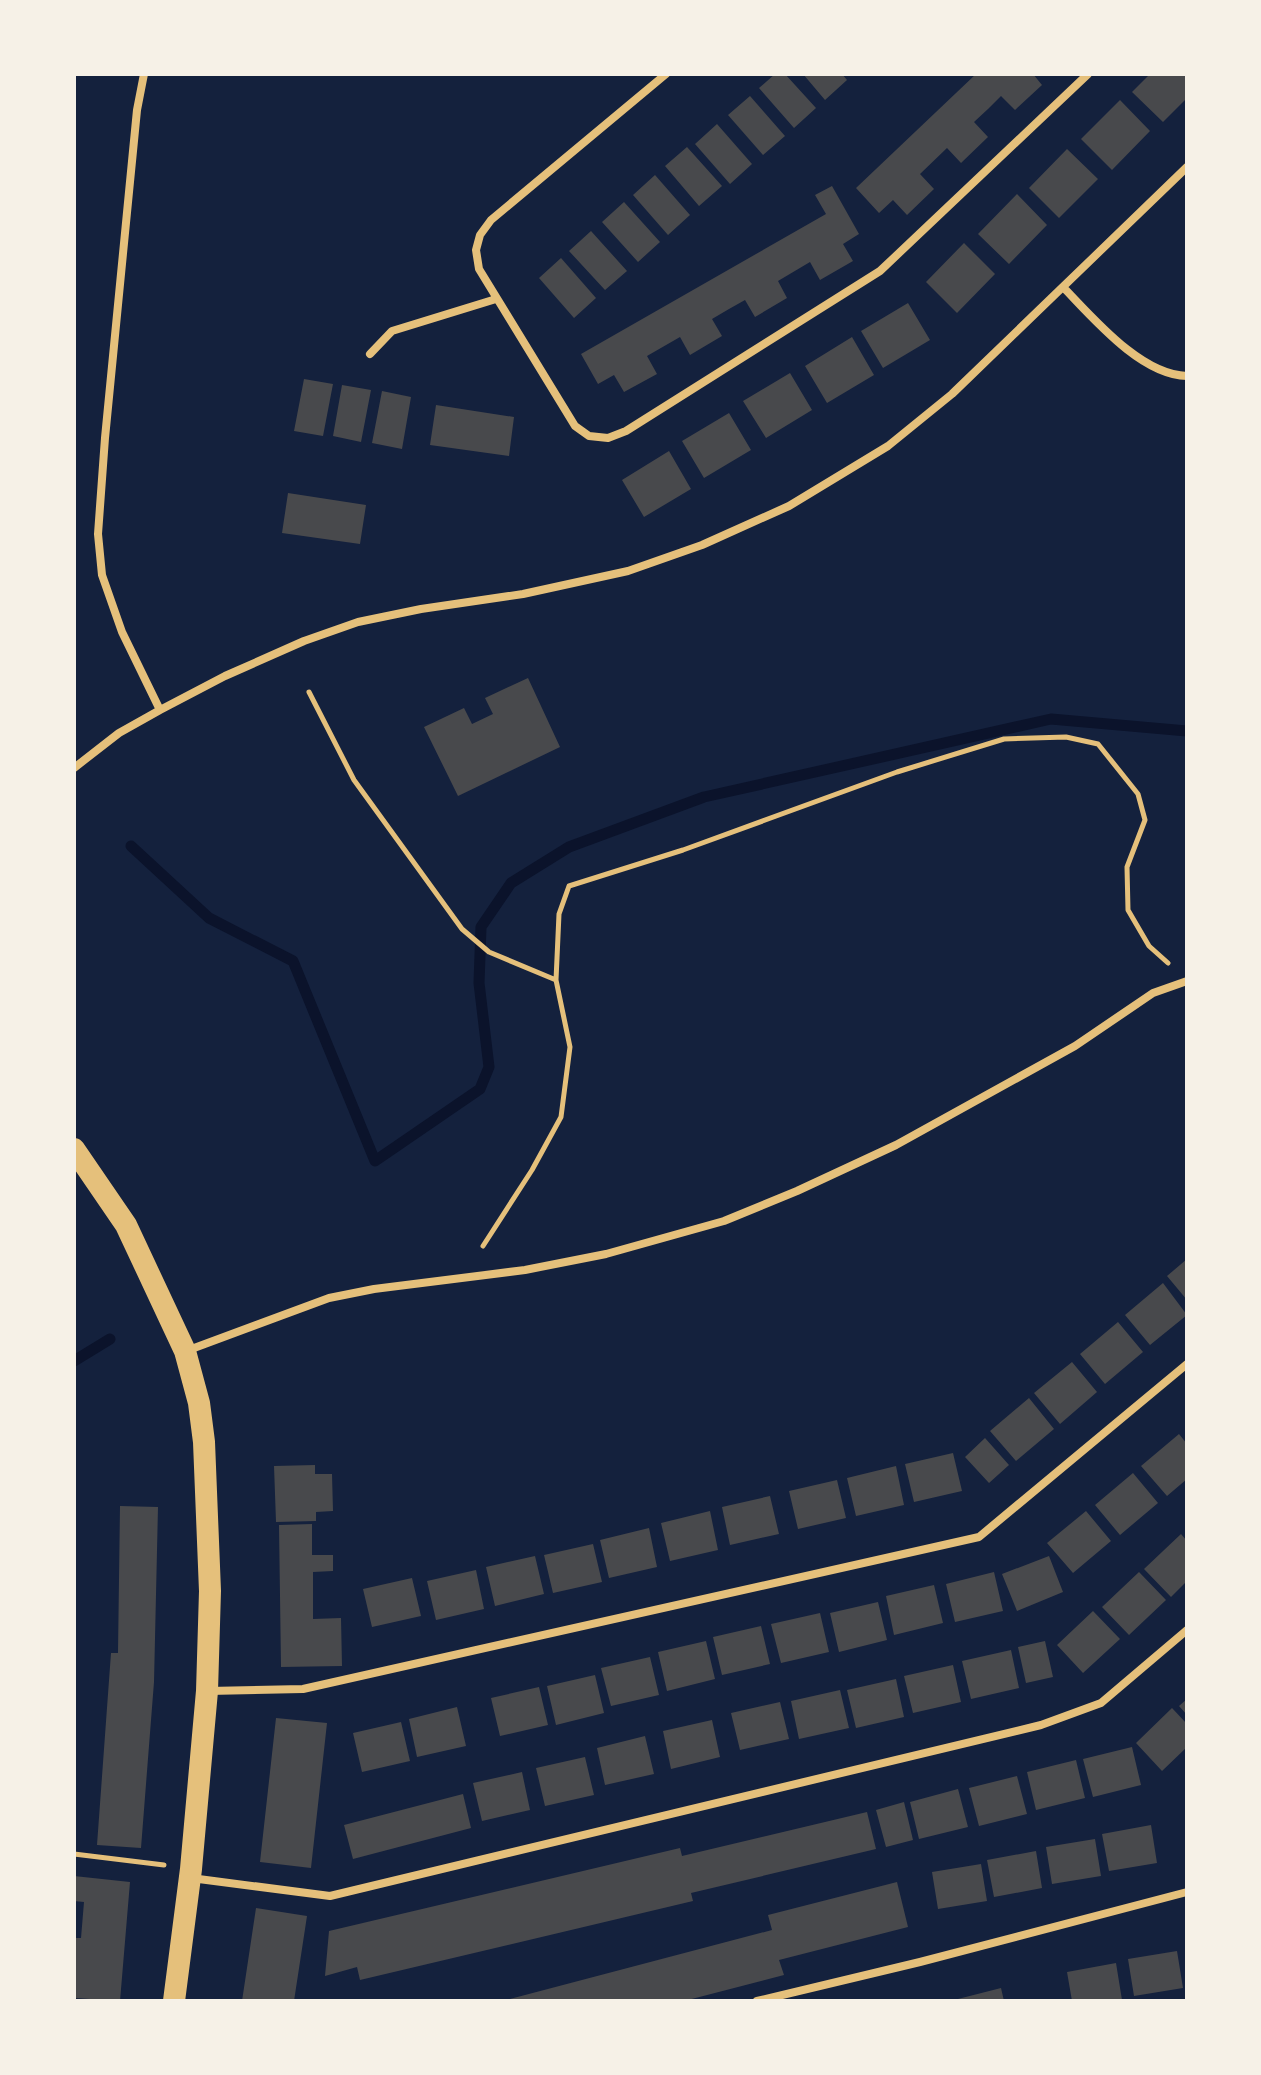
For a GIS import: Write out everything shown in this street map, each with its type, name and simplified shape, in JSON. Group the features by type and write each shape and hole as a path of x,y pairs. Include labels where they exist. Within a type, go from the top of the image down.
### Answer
{"highway":[{"path":"74,1149 126,1225 185,1351 199,1403 204,1442 210,1591 207,1691 191,1873 174,2001"}],"street":[{"path":"144,74 137,110 98,534 102,575 117,618 160,710"},
{"path":"666,74 491,220 480,235 476,250 479,269 496,299 575,426 589,436 608,438 626,431 880,271 1088,74"},
{"path":"74,768 119,733 160,710 225,676 304,641 358,622 523,594 628,571 702,545 789,506 888,446 952,394 1187,167"},
{"path":"1063,287 1142,361 1159,370 1187,376"},
{"path":"370,354 392,331 496,299"},
{"path":"185,1351 329,1298 606,1254 724,1221 896,1145 1075,1046 1153,993 1187,981"},
{"path":"207,1691 303,1689 979,1537 1187,1364"},
{"path":"191,1873 330,1896 1041,1725 1101,1703 1187,1630"},
{"path":"757,2001 1187,1892"}],"path":[{"path":"309,692 354,780 462,929 489,952 556,980"},
{"path":"483,1246 532,1170 561,1117 570,1047 556,980 559,914 569,886 683,850 897,772 1004,739 1066,737 1098,744 1138,794 1145,820 1127,867 1128,910 1149,946 1168,963"},
{"path":"74,1854 191,1873"}],"building":[{"path":"775,74 785,74 816,108 794,128 759,88"},
{"path":"803,74 842,74 847,80 825,100"},
{"path":"976,74 1033,74 1042,85 1015,110 1001,96 974,122 988,137 961,163 947,148 920,174 934,189 907,215 893,200 879,213 856,188"},
{"path":"1150,74 1187,74 1187,98 1163,122 1132,92"},
{"path":"750,96 785,136 763,155 728,115"},
{"path":"1120,100 1150,131 1112,170 1081,139"},
{"path":"717,124 752,164 730,184 695,144"},
{"path":"687,147 722,186 699,206 665,166"},
{"path":"1067,149 1098,179 1059,218 1029,188"},
{"path":"655,175 690,215 668,235 633,195"},
{"path":"832,186 859,234 843,244 853,261 820,280 810,262 778,281 787,298 755,317 745,300 712,319 722,336 690,355 680,337 647,356 657,374 624,392 614,375 598,384 581,354 826,214 815,195"},
{"path":"1017,194 1047,225 1009,264 978,234"},
{"path":"624,202 660,242 638,262 602,222"},
{"path":"591,231 627,271 605,290 569,251"},
{"path":"964,243 995,274 957,313 926,282"},
{"path":"561,258 596,298 574,318 539,278"},
{"path":"908,303 930,340 883,368 861,331"},
{"path":"852,337 874,375 827,403 805,366"},
{"path":"790,373 812,410 766,438 743,401"},
{"path":"304,379 333,384 323,436 294,431"},
{"path":"342,385 371,390 361,442 333,436"},
{"path":"382,391 411,397 402,449 372,443"},
{"path":"436,405 514,417 509,456 430,445"},
{"path":"729,413 751,450 704,478 682,441"},
{"path":"669,451 691,489 644,517 622,480"},
{"path":"288,493 366,505 360,544 282,533"},
{"path":"528,678 560,747 458,796 424,727 464,708 472,724 493,714 485,698"},
{"path":"1187,1259 1187,1300 1167,1276"},
{"path":"1163,1283 1187,1315 1150,1345 1125,1315"},
{"path":"1118,1322 1143,1352 1105,1384 1080,1354"},
{"path":"1072,1362 1097,1392 1060,1424 1034,1393"},
{"path":"1029,1398 1054,1429 1016,1461 990,1431"},
{"path":"1179,1434 1187,1444 1187,1479 1167,1496 1141,1466"},
{"path":"985,1438 1009,1465 989,1483 965,1457"},
{"path":"953,1453 962,1491 914,1502 905,1464"},
{"path":"315,1465 315,1474 332,1474 333,1511 316,1512 316,1521 276,1522 274,1466"},
{"path":"896,1466 904,1505 856,1516 847,1478"},
{"path":"1133,1473 1158,1503 1120,1535 1095,1505"},
{"path":"837,1480 846,1518 798,1529 789,1491"},
{"path":"770,1496 779,1534 730,1545 722,1507"},
{"path":"120,1506 158,1507 154,1682 141,1848 97,1845 111,1653 118,1653"},
{"path":"710,1511 718,1550 670,1561 661,1523"},
{"path":"1086,1511 1111,1541 1073,1573 1047,1543"},
{"path":"312,1524 312,1555 333,1555 333,1571 313,1572 313,1619 341,1618 342,1666 281,1667 279,1525"},
{"path":"649,1528 657,1567 609,1578 600,1540"},
{"path":"1181,1534 1187,1541 1187,1581 1171,1597 1144,1569"},
{"path":"593,1544 602,1582 553,1593 544,1555"},
{"path":"535,1556 544,1594 495,1606 486,1567"},
{"path":"1049,1556 1063,1592 1017,1611 1002,1574"},
{"path":"476,1570 484,1609 436,1620 427,1581"},
{"path":"994,1572 1003,1611 955,1622 946,1584"},
{"path":"1139,1572 1166,1600 1129,1635 1102,1607"},
{"path":"412,1578 421,1616 372,1627 363,1589"},
{"path":"934,1585 943,1623 894,1635 886,1596"},
{"path":"878,1602 887,1640 839,1652 830,1613"},
{"path":"1093,1611 1120,1639 1083,1673 1057,1645"},
{"path":"820,1613 829,1652 781,1663 771,1624"},
{"path":"761,1626 770,1664 722,1675 713,1637"},
{"path":"706,1641 715,1679 667,1691 658,1652"},
{"path":"1045,1641 1053,1677 1026,1683 1018,1647"},
{"path":"1011,1650 1019,1688 971,1699 962,1661"},
{"path":"650,1657 659,1695 611,1706 601,1668"},
{"path":"953,1665 961,1702 913,1713 904,1676"},
{"path":"595,1675 604,1713 556,1725 547,1686"},
{"path":"896,1679 904,1717 856,1728 847,1690"},
{"path":"539,1687 548,1725 500,1736 491,1698"},
{"path":"840,1690 849,1728 799,1739 791,1701"},
{"path":"1187,1699 1187,1715 1179,1706"},
{"path":"780,1702 789,1739 740,1750 731,1713"},
{"path":"457,1707 466,1746 417,1757 409,1719"},
{"path":"1172,1708 1187,1724 1187,1747 1162,1771 1136,1743"},
{"path":"276,1718 327,1723 311,1868 260,1862"},
{"path":"712,1720 720,1757 671,1769 663,1731"},
{"path":"401,1722 410,1761 362,1772 353,1733"},
{"path":"645,1736 654,1774 605,1785 597,1748"},
{"path":"1132,1747 1141,1785 1093,1797 1083,1759"},
{"path":"585,1757 594,1795 545,1806 536,1768"},
{"path":"1076,1760 1085,1798 1036,1810 1027,1772"},
{"path":"522,1772 530,1810 482,1821 473,1783"},
{"path":"1017,1776 1027,1814 979,1826 969,1788"},
{"path":"958,1789 968,1827 919,1839 910,1802"},
{"path":"463,1794 471,1828 353,1859 344,1825"},
{"path":"904,1802 913,1840 886,1847 876,1810"},
{"path":"867,1812 876,1849 691,1893 693,1901 360,1980 357,1967 325,1976 329,1931 680,1848 682,1856"},
{"path":"1151,1825 1157,1863 1109,1871 1102,1834"},
{"path":"1095,1839 1101,1876 1052,1884 1046,1847"},
{"path":"1036,1851 1042,1888 994,1897 987,1860"},
{"path":"981,1864 987,1901 938,1909 932,1872"},
{"path":"74,1876 130,1882 120,2001 75,1998 74,1938 81,1938 84,1902 74,1901"},
{"path":"897,1882 908,1927 779,1960 784,1975 684,2001 502,2001 772,1930 768,1915"},
{"path":"256,1908 307,1916 294,2001 242,2001"},
{"path":"1177,1951 1183,1988 1134,1996 1128,1959"},
{"path":"1116,1963 1122,2000 1072,2001 1067,1972"},
{"path":"1001,1988 1004,2001 954,2001 954,2000"}],"waterway":[{"path":"131,846 209,918 293,961 375,1161 480,1089 489,1067 479,983 481,927 511,883 569,847 704,797 1051,719 1187,731"},
{"path":"74,1361 110,1339"}]}
